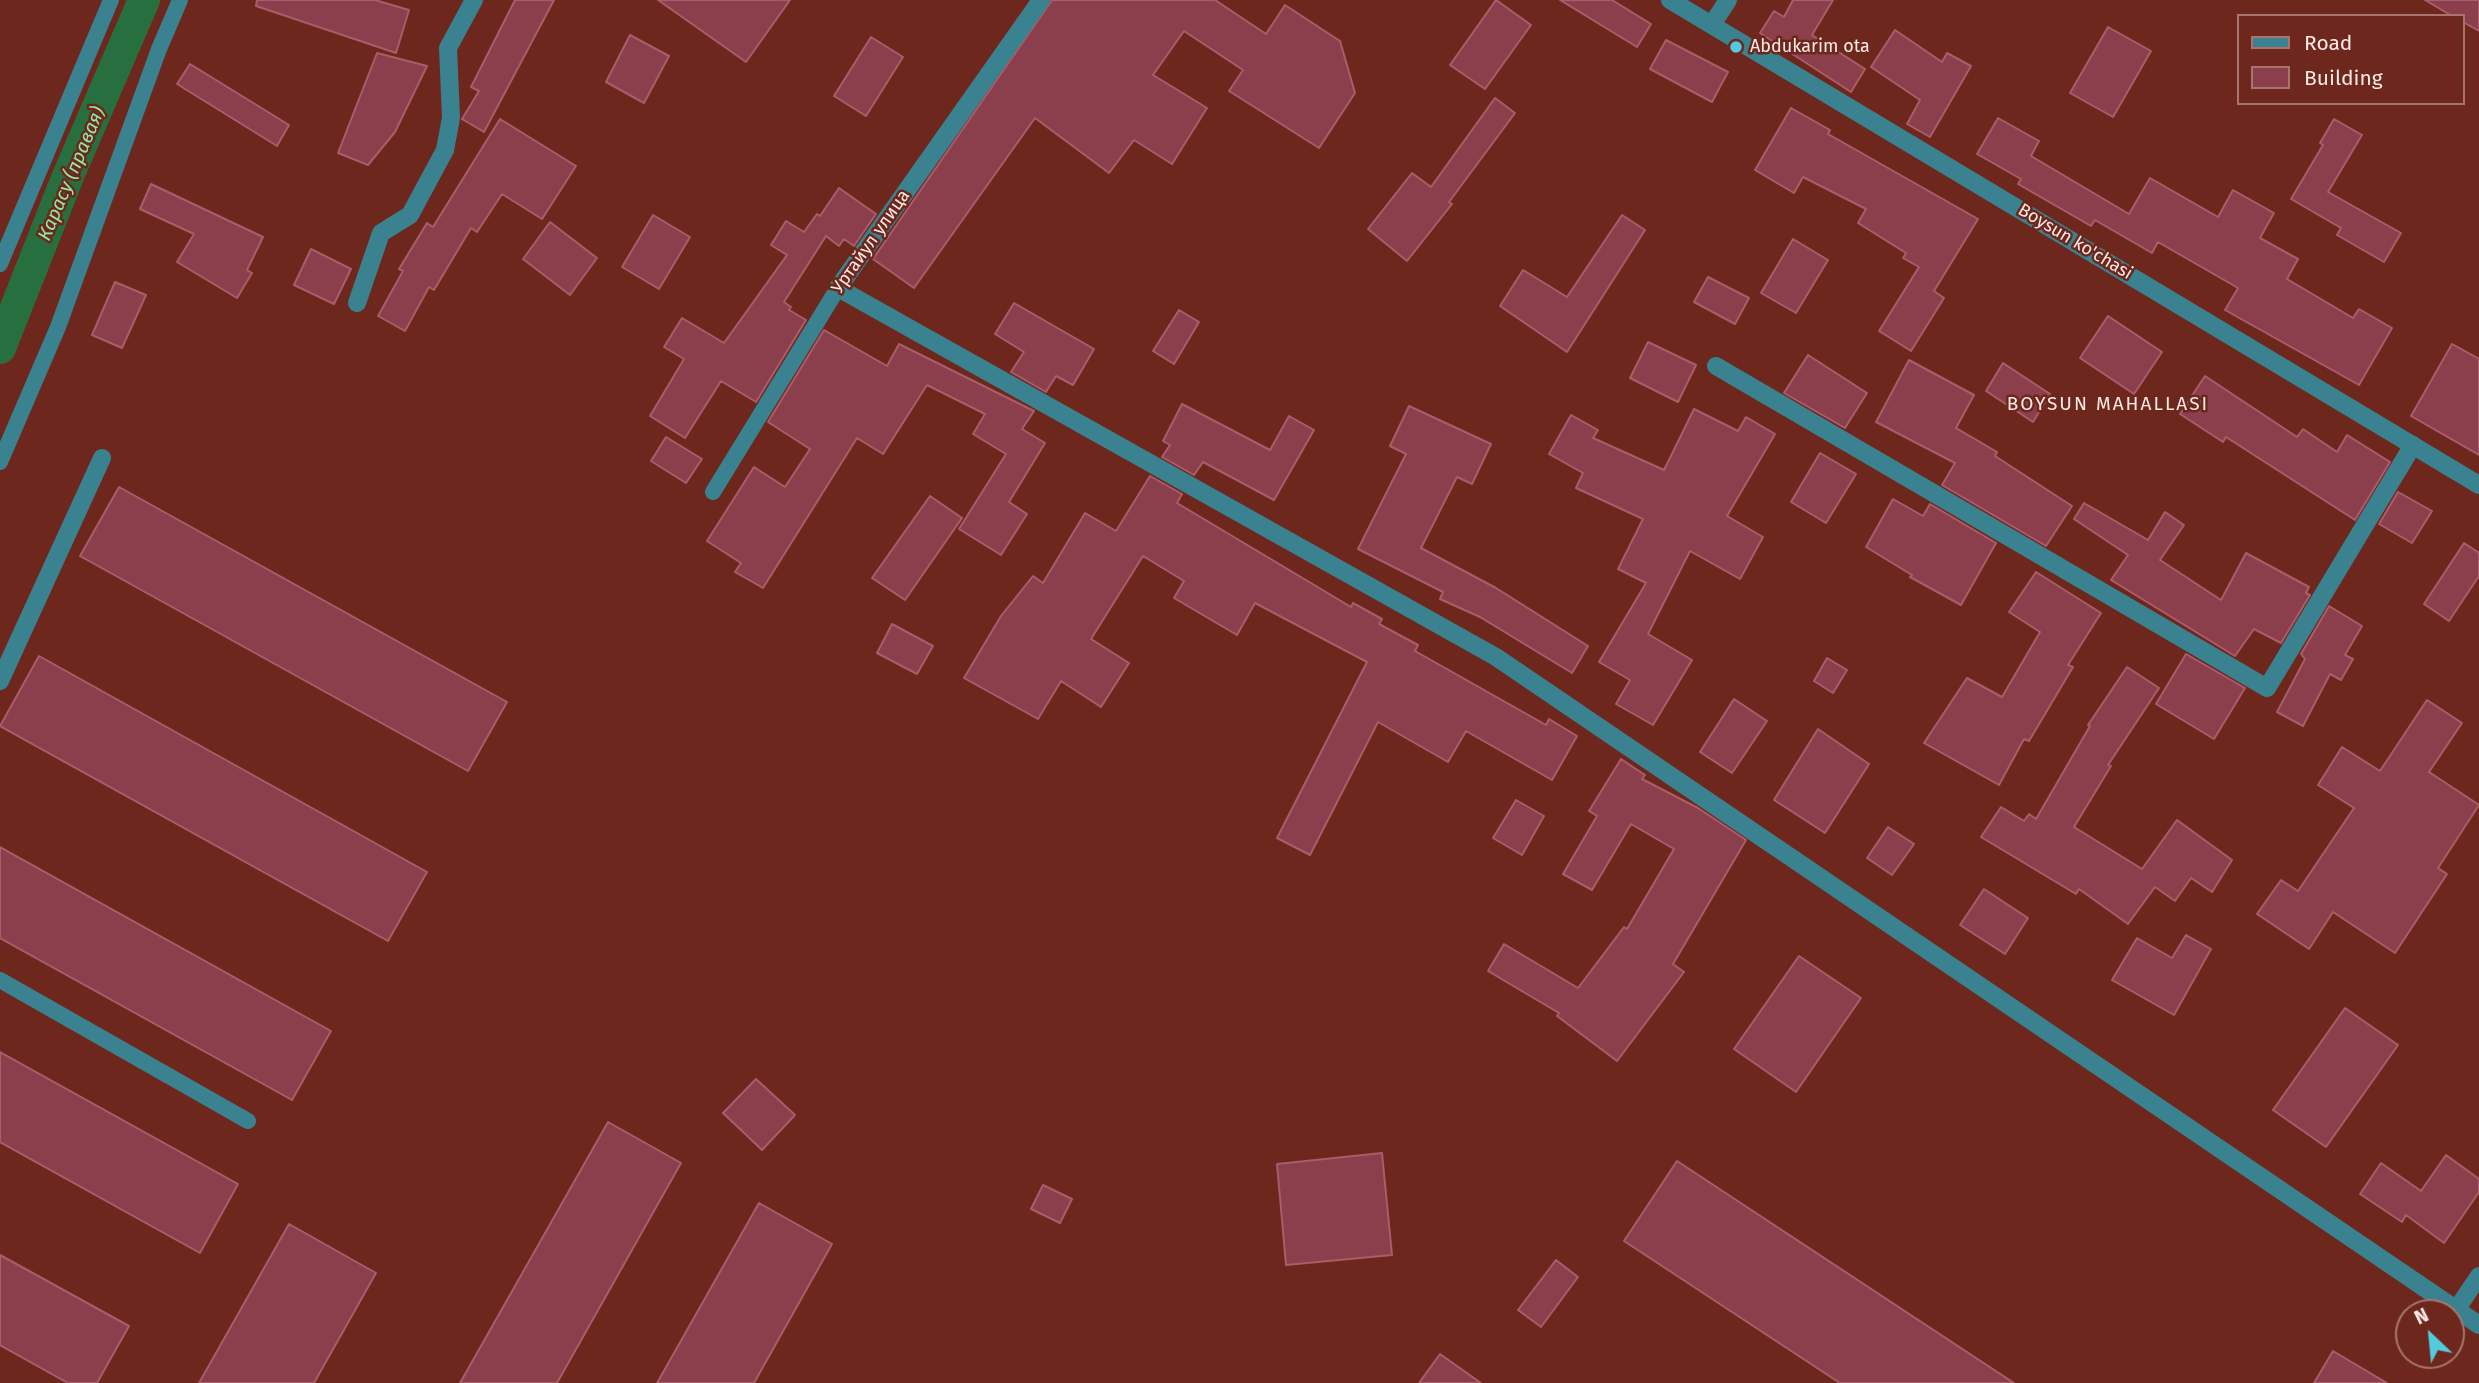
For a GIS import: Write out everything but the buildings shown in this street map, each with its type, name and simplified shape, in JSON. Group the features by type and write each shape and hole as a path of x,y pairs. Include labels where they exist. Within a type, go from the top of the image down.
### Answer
{"street":[{"path":"357,303 381,233 410,215 445,150 451,118 448,48 474,0"},
{"name":"Уртайул улица","path":"838,288 1041,0"},
{"name":"Boysun ko'chasi","path":"1670,0 1713,23 2479,485"},
{"path":"1713,23 1728,0"},
{"path":"838,288 1496,657 2440,1299"},
{"path":"1716,366 2267,688 2413,446"},
{"path":"0,681 102,458"},
{"path":"2463,1299 2479,1276"}],"lane":[{"path":"0,264 111,0"},
{"path":"0,462 58,327 159,50 180,0"},
{"name":"Уртайул улица","path":"713,492 838,288"},
{"path":"0,980 248,1121"}],"waterway":[{"name":"Карасу (правая)","path":"0,348 68,176 144,0"}],"place":[{"name":"Abdukarim ota","path":"1736,47"}],"district":[{"name":"BOYSUN MAHALLASI","path":"2108,405"}]}
